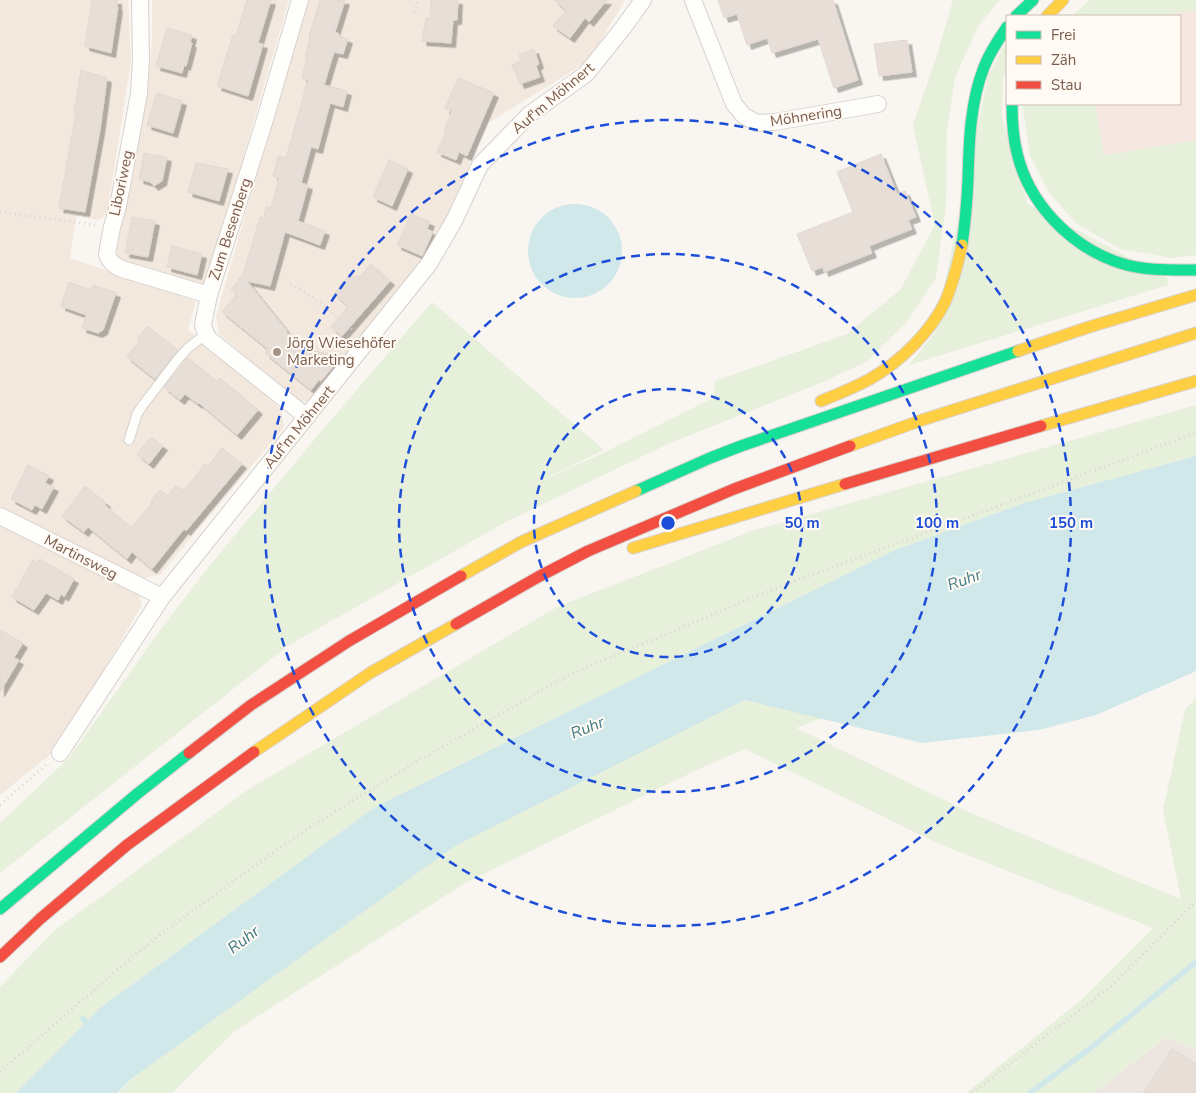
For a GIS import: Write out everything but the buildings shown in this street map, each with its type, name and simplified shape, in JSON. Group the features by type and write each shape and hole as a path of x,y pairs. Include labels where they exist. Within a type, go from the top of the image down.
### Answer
{"highway":[{"path":"1017,15 1033,0"},
{"path":"1048,15 1063,0"},
{"path":"809,406 864,382 893,364 930,327 948,296 962,248 969,134 974,100 983,68 1006,28"},
{"path":"1012,105 1015,147 1023,172 1034,196 1043,209 1064,231 1089,249 1120,263 1140,267 1196,270"},
{"path":"0,909 137,794 252,705 349,641 521,542 741,446 1089,327 1196,295"},
{"path":"0,957 40,919 127,845 260,747 370,672 538,577 588,551 734,489 922,420 1196,333"},
{"path":"619,552 1196,381"},
{"path":"710,458 769,424"},
{"path":"538,577 600,558"}],"street":[{"name":"Liboriweg","path":"140,0 141,58 139,93 107,254 110,262 122,269 209,295"},
{"name":"Zum Besenberg","path":"206,334 203,325 209,295 263,126 300,0"},
{"name":"Auf'm Möhnert","path":"60,753 162,597 429,264 455,219 480,164 530,114 586,74 643,0"},
{"name":"Möhnering","path":"693,0 734,104 744,116 757,123 775,122 878,104"},
{"path":"206,334 209,339 307,417"},
{"name":"Martinsweg","path":"0,516 162,597"}],"lane":[{"path":"129,440 137,414 143,405 178,359 188,348 206,334"}],"path":[{"path":"415,13 418,0"},
{"path":"0,212 77,223"},
{"path":"292,284 307,293 367,342"},
{"path":"0,1072 117,970 180,920 278,849 411,765 556,682 587,667 779,587 1196,433"},
{"path":"0,805 60,753"},
{"path":"972,1093 1111,986 1196,901"}],"shaded area":[{"path":"0,0 128,0 131,61 107,214 99,220 76,216 70,258 196,301 188,329 281,409 284,427 160,575 143,578 0,506"},
{"path":"152,0 289,0 206,285 125,262 118,256 117,248 145,105 152,42"},
{"path":"307,0 625,0 585,63 488,123 442,227 415,271 310,402 299,402 219,334 216,316"},
{"path":"1196,10 1196,140 1104,155 1095,105 1181,105 1181,15 1165,15"},
{"path":"0,523 137,591 142,605 58,748 0,795"},
{"path":"1167,1037 1196,1050 1196,1093 1093,1093"}],"green space":[{"path":"953,0 1000,0 979,25 955,77 947,130 946,205 936,278 907,322 866,362 825,381 670,443 506,522 289,645 0,873 0,823 69,758 161,629 211,564 432,302 604,450 527,487 601,454 713,398 715,381 847,334 900,290 935,225 913,125 938,52"},
{"path":"1090,0 1196,0 1196,10 1165,15 1073,15"},
{"path":"1006,43 1002,117 1028,204 1167,278 1168,285 909,365 934,334 988,76"},
{"path":"1022,105 1095,105 1104,155 1196,140 1196,255 1172,258 1120,249 1076,223 1048,191 1030,156"},
{"path":"1196,405 1196,456 1024,503 895,550 375,807 100,1008 16,1093 0,1093 0,987 55,930 249,789 557,607 752,531"},
{"path":"942,626 952,668 796,728 973,814 1181,899 1163,810 1185,710 1196,697 1196,1050 1167,1037 1093,1093 966,1093 1080,1001 1153,928 939,844 745,749 705,766 465,883 235,1031 172,1093 118,1093 200,1010 370,882 686,723"}],"water":[{"path":"575,204 593,208 608,218 618,233 622,251 618,269 608,284 593,294 575,298 557,294 542,284 532,269 528,251 532,233 542,218 557,208"},
{"name":"Ruhr","path":"1196,456 1196,670 1192,673 1096,715 1039,730 922,743 745,700 455,846 131,1079 117,1093 16,1093 100,1008 375,807 895,550 1024,503"}],"waterway":[{"path":"1030,1093 1092,1047 1196,962"},
{"path":"83,1019 92,1028"}],"traffic: fast":[{"path":"1017,15 1033,0"},
{"path":"962,245 973,109 979,81 986,62 1006,28"},
{"path":"1012,105 1015,141 1023,172 1042,206 1069,235 1102,256 1129,266 1158,270 1196,270"},
{"path":"636,491 741,446 1018,351"},
{"path":"0,909 189,753"}],"traffic: slow":[{"path":"1048,15 1063,0"},
{"path":"821,401 870,379 892,364 914,345 940,312 946,300 962,245"},
{"path":"1018,351 1089,327 1196,295"},
{"path":"850,446 922,420 1196,333"},
{"path":"1041,426 1196,381"},
{"path":"633,548 845,484"},
{"path":"461,576 521,542 636,491"},
{"path":"254,752 370,673 456,624"}],"traffic: jam":[{"path":"845,484 1041,426"},
{"path":"456,624 588,551 734,489 850,446"},
{"path":"189,753 251,705 349,641 461,576"},
{"path":"0,957 40,919 127,845 254,752"}],"place":[{"name":"Jörg Wiesehöfer Marketing","path":"277,352"}]}
